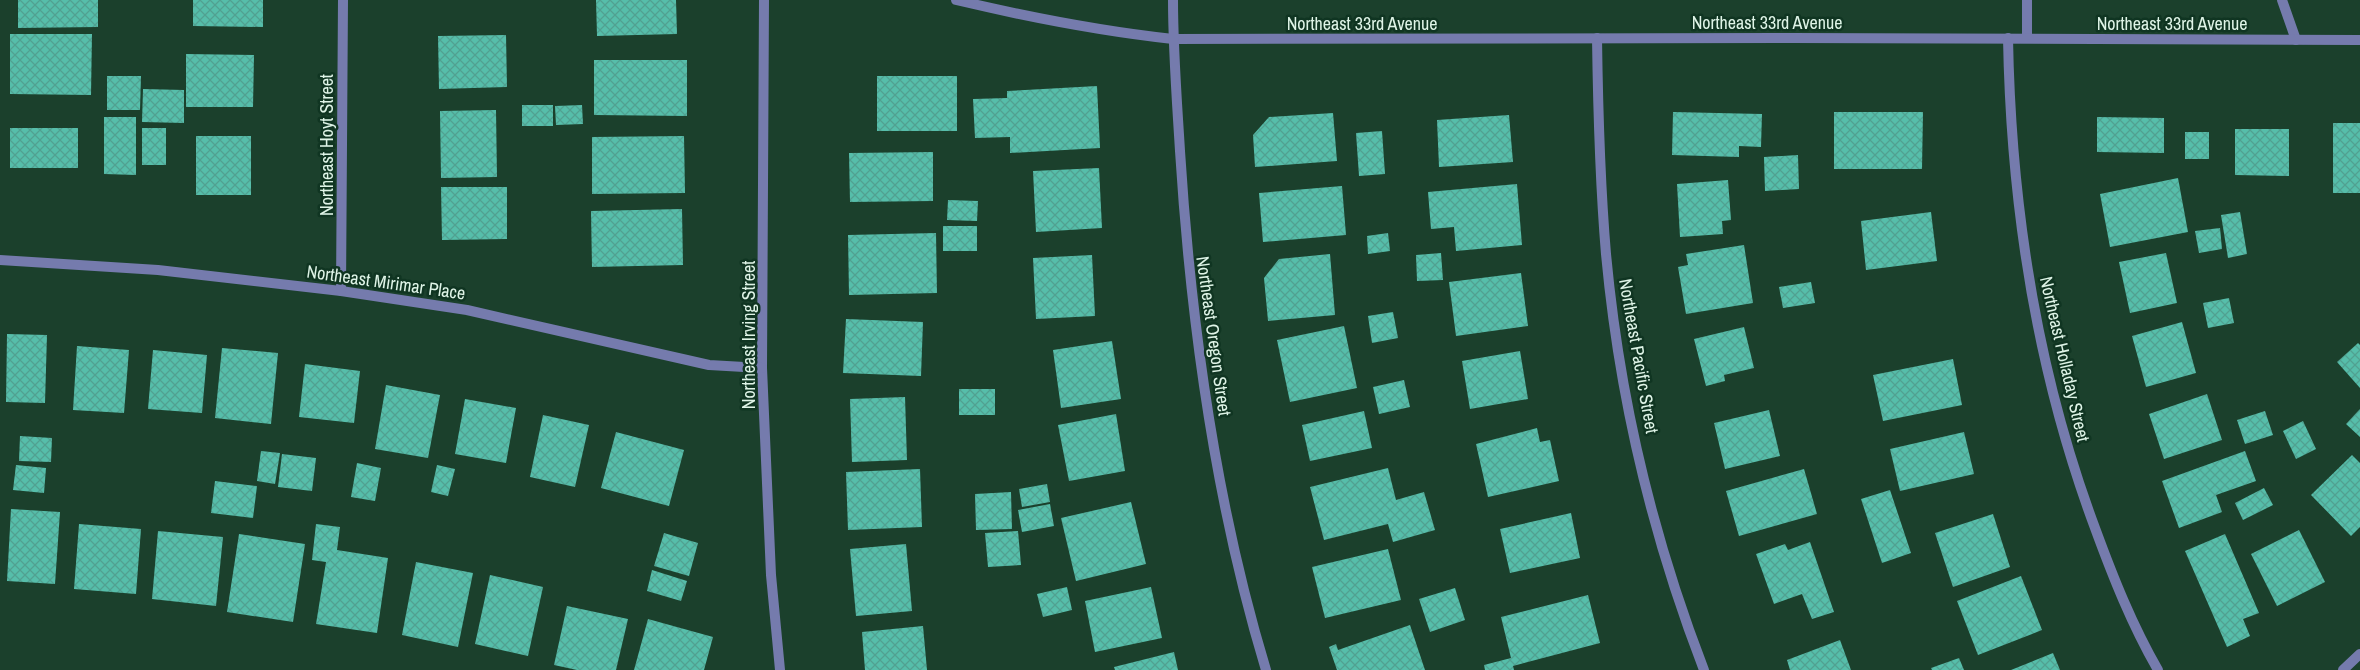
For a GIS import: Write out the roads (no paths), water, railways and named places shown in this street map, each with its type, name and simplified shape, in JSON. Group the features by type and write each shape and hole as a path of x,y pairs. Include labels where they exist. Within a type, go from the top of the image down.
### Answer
{"street":[{"name":"Northeast Hoyt Street","path":"341,291 343,0"},
{"name":"Northeast Irving Street","path":"764,0 762,368 771,575 780,670"},
{"name":"Northeast 33rd Avenue","path":"956,0 1022,16 1107,32 1173,39 2027,38 2360,40"},
{"name":"Northeast Oregon Street","path":"1173,0 1173,39 1186,246 1206,404 1230,529 1266,670"},
{"path":"2027,0 2027,38"},
{"path":"2282,0 2296,40"},
{"name":"Northeast Pacific Street","path":"1597,38 1598,131 1605,235 1616,335 1631,416 1650,498 1672,576 1704,670"},
{"name":"Northeast Holladay Street","path":"2008,38 2014,174 2039,337 2059,419 2086,506 2112,576 2144,645 2158,670"},
{"name":"Northeast Mirimar Place","path":"0,260 158,270 341,291 466,310 710,365 762,368"},
{"path":"2343,670 2360,654"}]}
